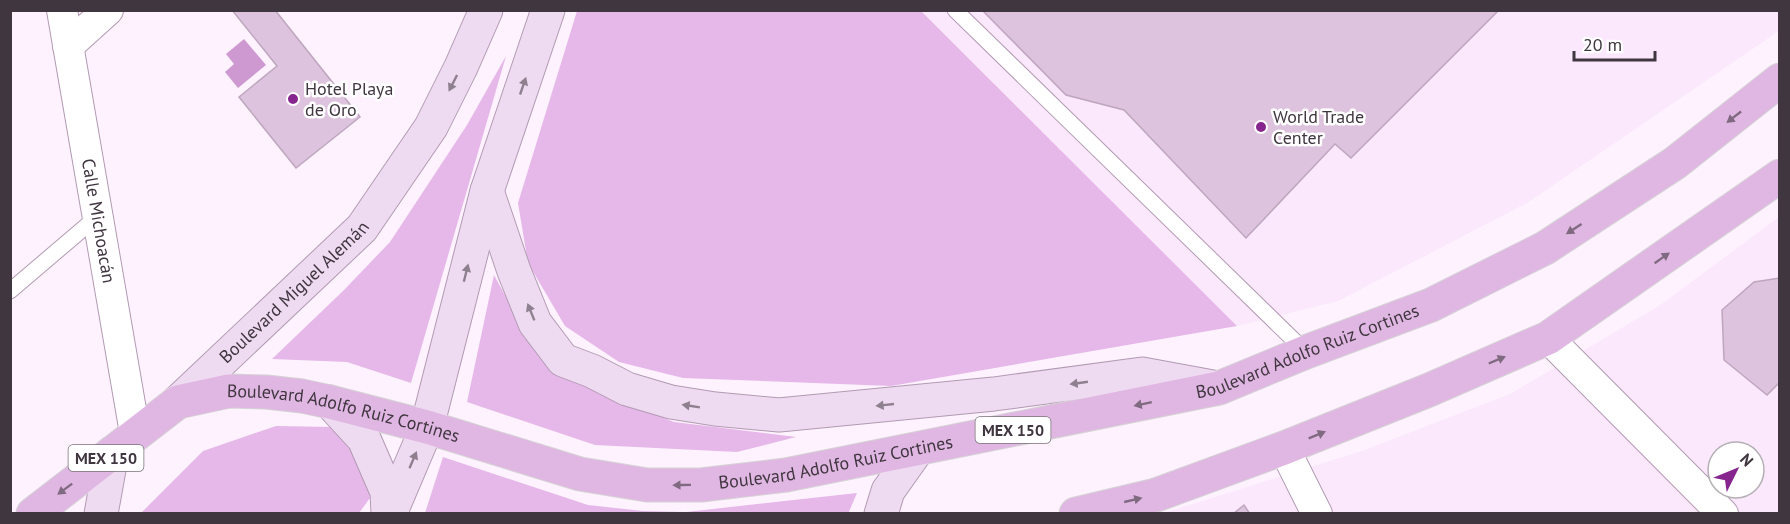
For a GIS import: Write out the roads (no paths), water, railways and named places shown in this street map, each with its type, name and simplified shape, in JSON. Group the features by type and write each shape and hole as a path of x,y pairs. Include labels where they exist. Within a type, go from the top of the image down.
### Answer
{"main road":[{"name":"Boulevard Miguel Alemán","path":"33,513 178,402 362,228 431,127 486,10"},
{"path":"389,513 427,427 487,191 548,10"},
{"name":"Boulevard Adolfo Ruiz Cortines","path":"178,402 229,391 302,396 427,427 580,474 647,486 701,485 786,476 917,450 1219,388 1306,352 1431,305 1545,248 1675,163 1779,80"},
{"path":"1076,513 1156,495 1284,448 1429,390 1548,338 1779,176"},
{"path":"487,191 514,271 535,323 563,360 592,371 627,389 671,402 779,415 994,394 1142,374 1219,388"},
{"path":"330,402 364,439 369,448 387,492 389,513"},
{"path":"101,513 124,443"},
{"path":"881,513 888,491 917,450"}],"street":[{"name":"Calle Michoacán","path":"62,10 98,216 124,443"},
{"path":"68,46 108,10"},
{"path":"1548,338 1723,513"},
{"path":"1284,448 1317,513"}],"lane":[{"path":"955,10 1306,352"},
{"path":"10,291 98,216"}],"place":[{"name":"Hotel Playa de Oro","path":"293,99"},
{"name":"World Trade Center","path":"1261,127"}]}
